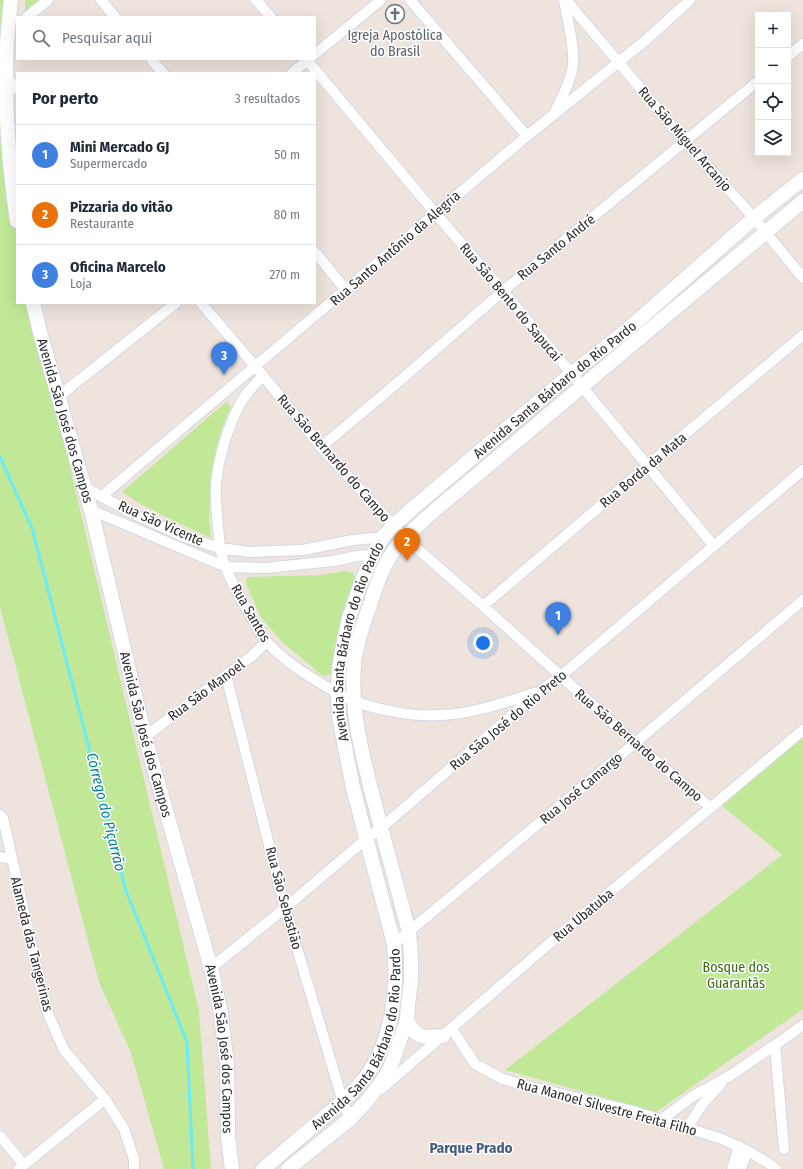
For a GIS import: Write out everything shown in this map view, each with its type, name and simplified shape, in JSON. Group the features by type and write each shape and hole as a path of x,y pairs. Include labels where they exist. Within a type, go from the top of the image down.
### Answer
{"main road":[{"path":"10,0 12,29 6,77 10,173 16,213"},
{"name":"Avenida Santa Bárbaro do Rio Pardo","path":"262,1169 343,1102 358,1087 366,1077 383,1045 390,1021 396,984 394,944 353,788 339,716 338,693 339,668 349,618 361,583 373,555 383,537 393,526 571,374 627,330 754,218 803,179"},
{"name":"Avenida Santa Bárbaro do Rio Pardo","path":"288,1169 350,1119 366,1102 388,1072 394,1060 407,1020 411,980 409,932 362,753 356,722 354,701 354,663 357,647 366,615 383,569 391,554 405,538 435,510 803,201"},
{"name":"Avenida São José dos Campos","path":"33,304 58,397 91,510 145,737 211,968 220,1008 227,1064 228,1136 232,1169"},
{"path":"407,1020 411,1029 421,1036 431,1037 447,1032"}],"street":[{"path":"28,16 48,0"},
{"path":"101,0 114,16"},
{"path":"256,0 270,16"},
{"path":"316,52 381,0"},
{"path":"410,0 527,136"},
{"path":"553,115 565,90 573,66 573,56 565,0"},
{"name":"Rua São Miguel Arcanjo","path":"565,0 685,141 754,218 803,278"},
{"name":"Rua Santo Antônio da Alegria","path":"102,496 435,213 527,136 646,40 690,0"},
{"path":"791,54 803,44"},
{"path":"152,60 162,72"},
{"path":"293,72 307,60"},
{"name":"Rua São Bento do Sapucaí","path":"311,60 435,213 502,291 714,546"},
{"path":"6,77 16,88"},
{"name":"Rua Santo André","path":"321,447 389,390 502,291 755,83"},
{"path":"316,253 346,290"},
{"path":"58,397 175,304"},
{"name":"Rua São Bernardo do Campo","path":"202,304 256,366 321,447 405,538 635,743 711,808"},
{"name":"Rua Borda da Mata","path":"483,606 803,335"},
{"name":"Rua Santos","path":"263,376 246,394 235,413 218,469 216,504 220,548 226,567 241,600 266,642 300,672 338,693 354,701 396,712 421,715 440,715 464,712 506,703 540,691"},
{"name":"Rua São José do Rio Preto","path":"211,968 381,828 540,691 561,676 714,546 801,476"},
{"name":"Rua São Vicente","path":"84,487 132,513 184,537 220,548 249,552 303,550 354,540 383,537"},
{"name":"Rua São Vicente","path":"91,510 226,567 266,568 373,555"},
{"name":"Rua José Camargo","path":"394,944 635,743 803,600"},
{"name":"Rua São Manoel","path":"145,737 251,657 266,642"},
{"name":"Rua São Sebastião","path":"226,675 285,908 343,1102 350,1119"},
{"name":"Rua Ubatuba","path":"366,1102 570,926 803,730"},
{"name":"Alameda das Tangerinas","path":"1,819 12,859 46,1009 64,1050 105,1099 124,1129 134,1159 134,1169"},
{"path":"0,857 12,859"},
{"path":"661,1120 693,1096 728,1077 803,1025"},
{"name":"Rua Manoel Silvestre Freita Filho","path":"447,1032 475,1064 503,1079 633,1111 687,1128 739,1146 776,1169"},
{"path":"775,1045 784,1149"},
{"path":"687,1128 702,1105 728,1077"},
{"path":"0,1136 22,1167 105,1099"},
{"path":"732,1169 739,1146"},
{"path":"740,1169 748,1151"}],"green space":[{"path":"0,0 4,0 0,44"},
{"path":"25,0 39,0 25,13"},
{"path":"0,87 16,224 16,304 31,304 199,1011 211,1169 164,1169 131,1053 99,982 0,607"},
{"path":"227,401 231,408 220,434 212,477 209,520 211,538 142,505 122,492"},
{"path":"345,571 353,573 356,579 341,620 331,674 323,676 281,641 260,616 246,583 247,577 321,575"},
{"name":"Bosque dos Guarantãs","path":"803,734 803,1009 656,1112 505,1070 782,855 721,805"}],"waterway":[{"name":"Córrego do Piçarrão","path":"0,457 32,528 126,891 187,1042 193,1169"}],"place":[{"name":"Igreja Apostólica do Brasil","path":"395,14"},
{"name":"Oficina Marcelo","path":"224,375"},
{"name":"Pizzaria do vitão","path":"407,561"},
{"name":"Mini Mercado GJ","path":"558,635"}],"district":[{"name":"Parque Prado","path":"471,1148"}]}
